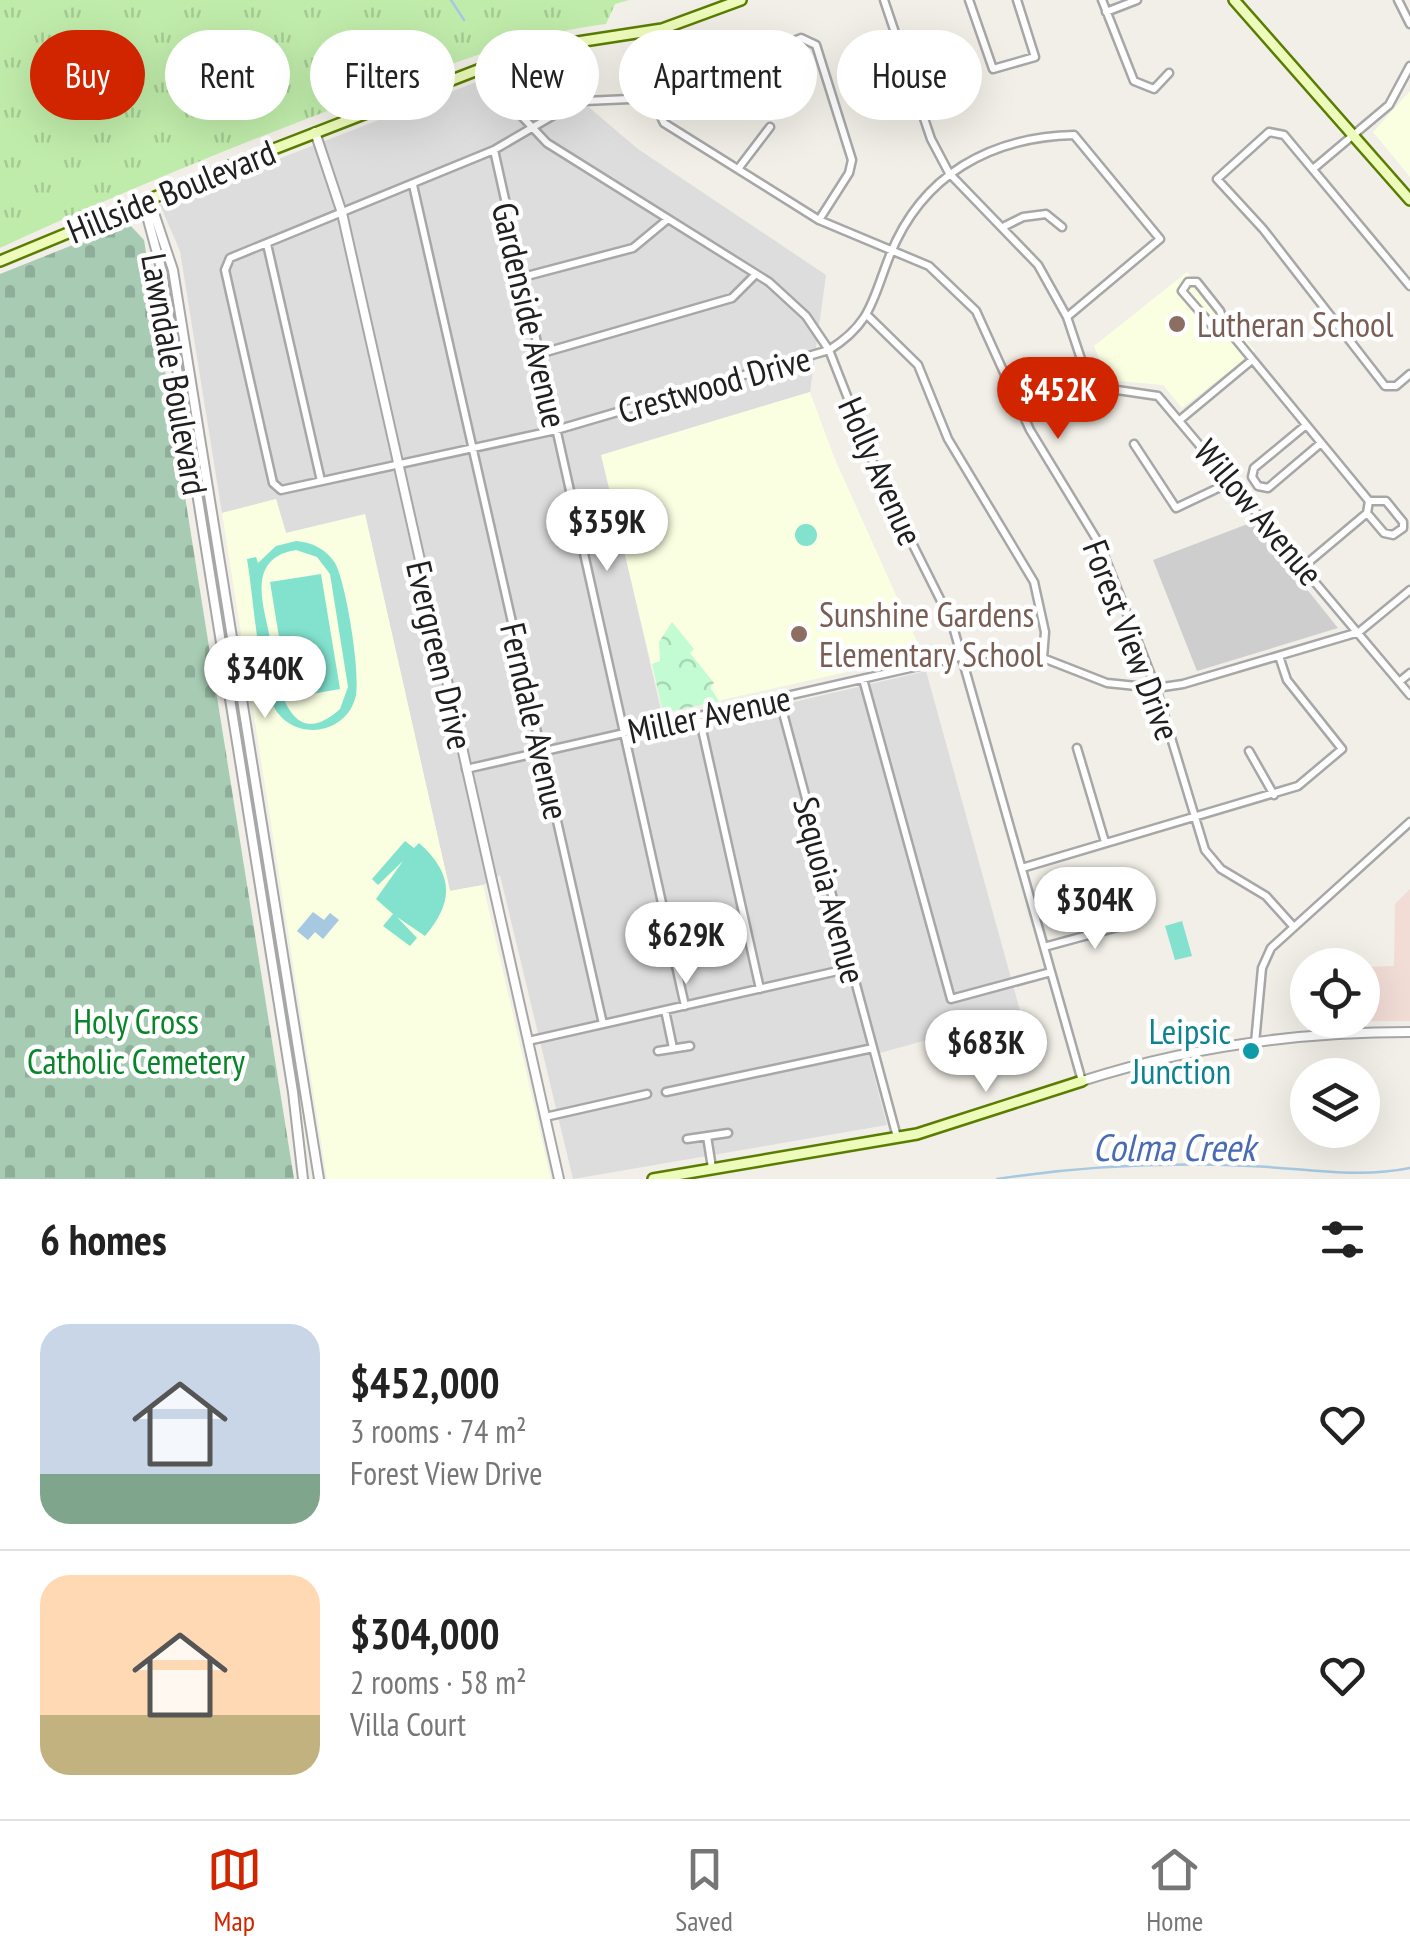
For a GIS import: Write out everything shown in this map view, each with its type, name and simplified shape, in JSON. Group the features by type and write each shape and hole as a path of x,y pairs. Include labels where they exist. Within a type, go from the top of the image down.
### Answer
{"main road":[{"name":"Hillside Boulevard","path":"599,38 662,29 741,0"},
{"path":"1234,0 1410,200"},
{"name":"Hillside Boulevard","path":"0,261 475,71"},
{"path":"658,1178 897,1138 970,1120 1082,1081"}],"street":[{"path":"884,0 931,139 950,173 1005,226 1038,266 1067,317 1090,386"},
{"path":"970,0 993,69 1035,57 1017,0"},
{"path":"1102,0 1124,66 1138,85 1154,89 1169,74"},
{"path":"1106,12 1138,0"},
{"path":"1398,0 1410,24"},
{"path":"817,53 850,144 852,160 849,173 820,220"},
{"path":"1314,169 1389,105 1410,66"},
{"path":"321,482 268,244 494,150 585,101 619,99"},
{"name":"Holly Avenue","path":"524,120 531,129 756,274 800,309 829,350 878,474 963,656 1082,1081"},
{"name":"Forest View Drive","path":"663,120 820,220 929,266 976,310 1018,405 1100,546 1156,688 1212,860 1266,896 1294,926"},
{"path":"738,169 770,127"},
{"path":"1410,286 1284,135 1274,130 1216,179 1262,229 1386,386 1396,386 1410,374"},
{"name":"Evergreen Drive","path":"315,132 342,213 559,1179"},
{"name":"Crestwood Drive","path":"268,244 230,258 225,270 273,484 282,490 556,430 829,350 852,336 868,316 892,252 914,212 950,173 972,157 995,149 1067,135 1081,138 1160,239 1067,317"},
{"name":"Gardenside Avenue","path":"494,150 685,1006"},
{"name":"Ferndale Avenue","path":"412,185 603,1024"},
{"name":"Lawndale Boulevard","path":"142,201 161,268 293,1092 303,1179"},
{"name":"Lawndale Boulevard","path":"142,201 156,216 174,278 319,1179"},
{"path":"1005,226 1024,217 1046,214 1062,227"},
{"path":"523,278 633,248 668,219"},
{"path":"540,354 732,298 756,274"},
{"path":"1225,326 1214,328 1188,299 1182,291 1188,282 1198,282 1220,310 1225,326 1370,502"},
{"path":"868,316 918,365 948,439 1034,582 1045,632 1043,658"},
{"path":"1182,418 1252,360"},
{"name":"Willow Avenue","path":"1018,405 1090,386 1152,393 1182,418 1410,695"},
{"path":"1306,425 1254,468 1252,477 1258,486 1268,488 1321,443"},
{"path":"1134,444 1176,508 1233,480"},
{"path":"1367,513 1384,533 1393,535 1403,528 1386,501 1370,502"},
{"path":"1304,566 1367,513 1370,502"},
{"path":"1358,632 1410,590"},
{"name":"Miller Avenue","path":"466,769 963,656 1010,652 1043,658 1107,684 1156,688 1358,632"},
{"path":"1022,868 1298,786 1342,748 1287,680 1279,656"},
{"path":"1399,682 1410,673"},
{"path":"863,679 950,1000 1051,972"},
{"name":"Sequoia Avenue","path":"779,698 897,1138"},
{"path":"699,716 760,989"},
{"path":"1077,748 1105,842"},
{"path":"1248,751 1274,794"},
{"path":"1255,1043 1262,968 1271,948 1410,822"},
{"path":"1044,947 1136,922"},
{"path":"528,1041 851,968"},
{"path":"665,1010 673,1048"},
{"path":"1082,1081 1139,1064 1255,1043 1410,1032"},
{"path":"658,1051 690,1046"},
{"path":"666,1092 873,1048"},
{"path":"545,1116 647,1094"},
{"path":"687,1139 728,1132"},
{"path":"707,1136 712,1170"}],"shaded area":[{"path":"475,83 475,120 599,120 599,116 638,149 826,275 810,392 602,455 666,732 926,671 1021,1014 869,1056 887,1125 573,1179 500,875 483,885 450,891 365,515 286,533 276,499 222,513 180,251 160,205 379,120 455,120 455,90"},
{"path":"1410,91 1410,177 1373,132"},
{"name":"Lutheran School","path":"1187,272 1255,351 1182,408 1163,385 1107,380 1094,346"},
{"path":"810,392 834,457 923,655 663,713 601,455"},
{"path":"276,499 286,533 365,514 450,891 483,885 551,1179 327,1179 222,513"},
{"path":"1253,522 1338,628 1197,671 1153,560"},
{"path":"802,524 810,524 817,535 810,546 802,546 795,539 795,531"},
{"path":"296,541 323,550 335,563 344,589 357,688 349,712 328,727 302,729 290,724 272,703 267,687 247,559 256,557 258,563 276,546","holes":["296,550 317,557 330,574 348,687 340,709 322,721 307,724 287,705 281,689 262,586 265,570 278,556"]},
{"path":"321,574 340,689 289,698 270,582"},
{"path":"405,841 414,848 419,843 430,855 439,866 446,888 441,911 425,936 397,917 417,938 410,946 383,926 393,914 376,899 403,861 378,885 372,879"},
{"path":"1410,889 1410,1021 1380,1021 1380,966 1394,966 1395,904"},
{"path":"313,912 324,920 330,913 339,920 323,939 315,932 308,940 297,931"},
{"path":"1182,921 1192,956 1175,960 1165,926"}],"green space":[{"path":"0,0 629,0 615,4 606,24 569,30 475,30 475,56 455,63 455,30 310,30 310,119 0,248"},
{"name":"Holy Cross Catholic Cemetery","path":"128,223 144,240 294,1179 0,1179 0,274"},
{"path":"672,622 694,649 690,653 714,683 710,687 719,701 663,713 652,664 660,661 659,642"}],"waterway":[{"path":"451,0 464,20"},
{"name":"Colma Creek","path":"997,1179 1155,1165 1350,1173 1410,1168"}],"place":[{"name":"Lutheran School","path":"1177,324"},
{"name":"Sunshine Gardens Elementary School","path":"799,634"},
{"name":"Leipsic Junction","path":"1251,1051"}]}
